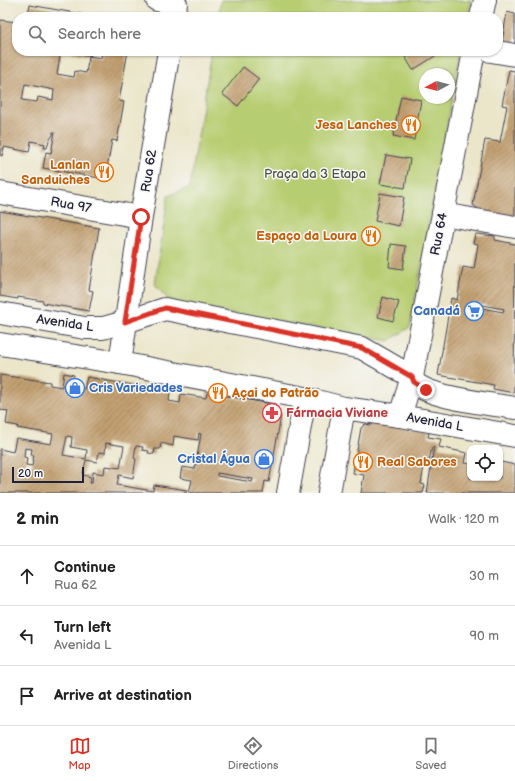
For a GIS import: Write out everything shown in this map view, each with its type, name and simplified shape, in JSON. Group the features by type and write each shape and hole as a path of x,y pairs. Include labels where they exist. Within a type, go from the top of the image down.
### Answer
{"street":[{"path":"482,12 485,0"},
{"path":"503,53 515,55"},
{"name":"Rua 62","path":"120,363 141,217 168,56"},
{"name":"Rua 64","path":"400,416 412,377 473,56"},
{"name":"Rua 97","path":"0,193 141,217"},
{"path":"443,214 515,227"},
{"name":"Avenida L","path":"0,314 85,328 103,328 165,308 362,348 412,377 414,382 426,390 444,396 515,408"},
{"name":"Avenida L","path":"0,344 120,363 305,398 344,408 515,436"},
{"path":"288,493 305,398"},
{"path":"329,493 344,408"}],"green space":[{"path":"221,0 471,0 469,12 219,12"},
{"name":"Praça da 3 Etapa","path":"211,56 460,56 455,83 455,68 419,68 419,104 451,104 410,327 389,341 171,303 155,284 168,196 190,187"}],"building":[{"path":"30,5 69,12 28,12"},
{"path":"507,12 515,14 515,50 503,47 503,35"},
{"path":"0,20 12,21 12,56 60,56 57,74 74,77 75,71 86,73 89,56 101,58 101,56 127,56 119,101 124,102 117,141 112,140 105,179 43,168 46,152 51,153 55,132 53,132 53,135 49,140 47,148 44,148 45,144 31,141 29,152 4,147 2,156 0,155","holes":["25,84 54,90 53,100 38,97 37,102 22,100"]},
{"path":"405,56 435,56 413,70"},
{"path":"243,67 259,79 238,106 222,94"},
{"path":"509,70 515,71 515,219 484,213 473,205 485,140 500,142 507,106 502,105"},
{"path":"401,96 419,100 419,104 420,104 414,140 393,136"},
{"path":"386,155 410,159 405,188 380,184"},
{"path":"380,193 404,197 399,226 375,221"},
{"path":"0,211 99,228 89,290 93,291 89,311 43,303 43,301 0,296"},
{"path":"475,235 495,236 495,240 515,244 514,393 493,389 494,385 438,375 451,298 457,300 463,267 474,269 478,244 473,243","holes":["477,304 504,309 503,312 476,307"]},
{"path":"391,244 406,246 403,269 389,267"},
{"path":"383,297 399,302 393,321 378,317"},
{"path":"64,373 74,375 72,387 84,389 87,377 170,392 169,401 180,403 181,394 206,398 207,393 272,404 281,416 269,482 265,481 263,493 189,493 192,480 180,478 182,467 195,469 201,434 199,433 198,440 174,436 173,446 161,443 160,449 155,449 154,454 148,453 149,451 142,450 143,447 136,446 134,458 136,459 133,478 119,475 117,485 153,491 154,485 187,490 186,493 0,493 0,449 13,452 16,438 51,444 53,434 17,428 18,426 6,424 8,411 0,410 0,375 50,382 50,385 62,387","holes":["67,436 72,437 71,447 87,450 86,459 63,455","106,443 124,446 120,468 105,466 104,474 93,472 92,483 90,483 91,477 83,475 86,460 97,462 99,452 105,453","25,448 32,449 31,455 34,455 32,466 26,465 27,458 24,457","217,473 253,479 252,482 217,476"]},
{"path":"375,422 429,432 428,437 441,439 439,447 467,453 465,463 467,463 467,481 503,481 503,462 515,465 515,493 427,493 434,447 432,447 429,461 425,460 421,484 425,485 423,493 361,493 364,475 353,473 361,428 365,424 372,425"}],"place":[{"name":"Jesa Lanches","path":"411,125"},
{"name":"Lanlan Sanduiches","path":"104,172"},
{"name":"Espaço da Loura","path":"371,236"},
{"name":"Canadá","path":"474,311"},
{"name":"Cris Variedades","path":"75,388"},
{"name":"Açai do Patrão","path":"218,393"},
{"name":"Fármacia Viviane","path":"272,413"},
{"name":"Cristal Água","path":"264,459"},
{"name":"Real Sabores","path":"363,462"}],"route":[{"path":"141,217 125,322 165,308 362,348 412,377 414,382 426,390"}]}
